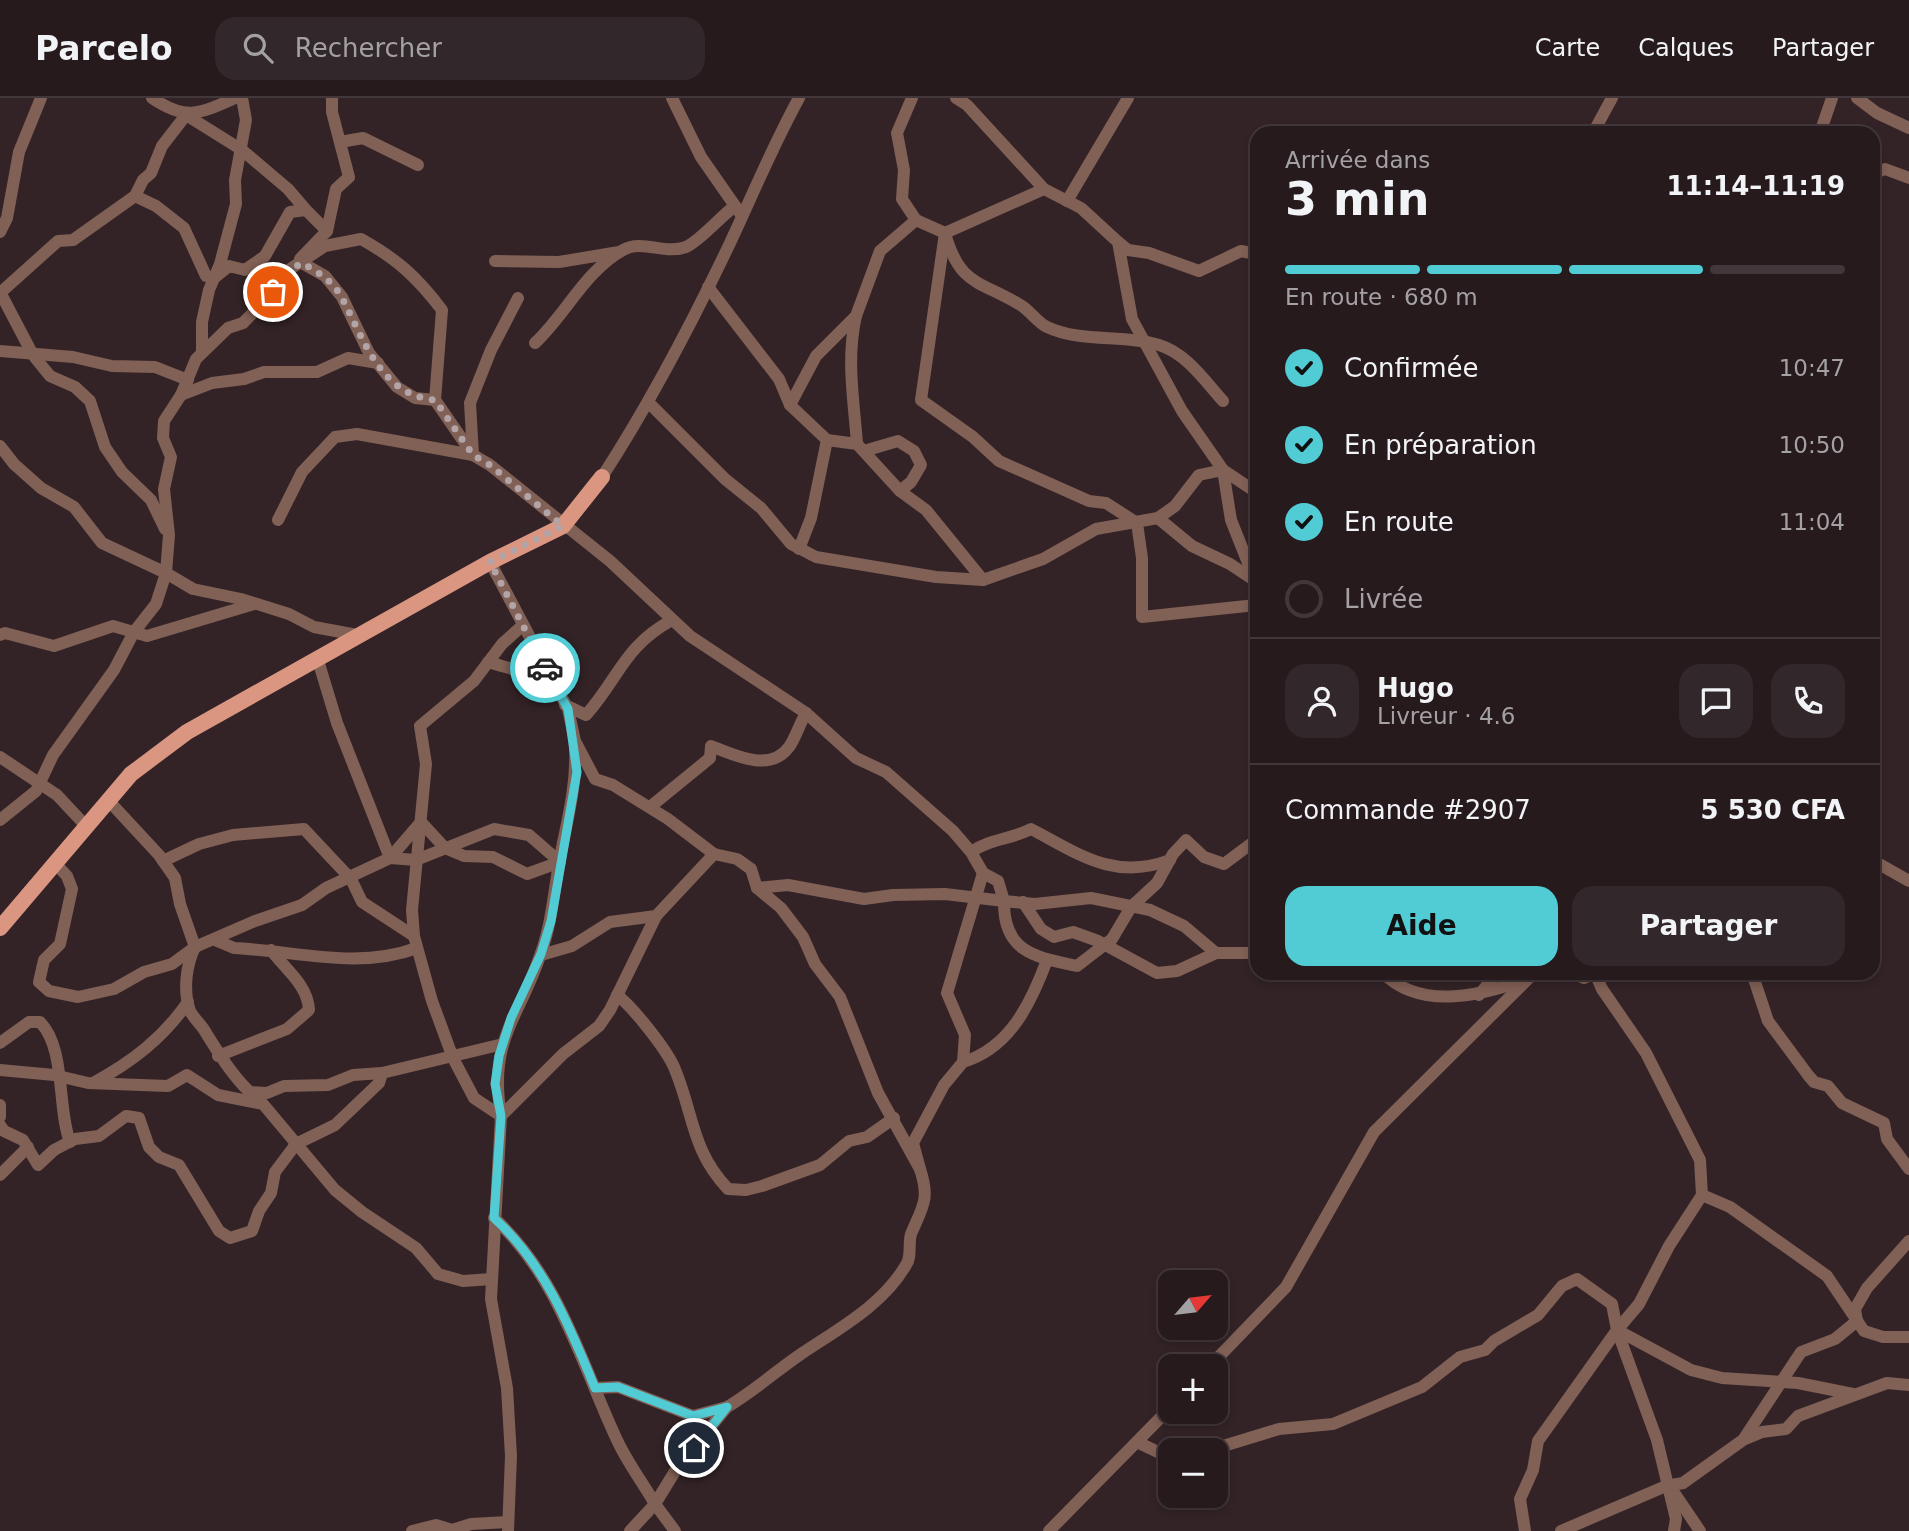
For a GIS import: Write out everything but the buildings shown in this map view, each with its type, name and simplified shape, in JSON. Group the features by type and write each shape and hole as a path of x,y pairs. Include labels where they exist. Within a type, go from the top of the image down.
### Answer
{"main road":[{"path":"0,928 131,774 187,732 490,562 563,526 602,477"}],"street":[{"path":"0,232 7,218 19,152 41,98"},
{"path":"152,98 172,111 186,115 242,150 288,189 327,231"},
{"path":"169,536 151,500 122,472 105,447 90,401 75,387 50,376 33,355 0,292 58,241 73,240 135,195 143,180 151,173 162,146 186,115 211,109 235,98"},
{"path":"202,352 202,321 236,204 235,180 246,120 242,98"},
{"path":"298,265 312,244 327,231 336,189 349,177 332,98"},
{"path":"672,98 701,157 739,211"},
{"path":"912,98 897,133 904,170 902,199 916,220 945,233 1044,189"},
{"path":"956,98 967,105 1044,189 1081,208 1128,250 1149,253 1199,271 1241,251 1250,253"},
{"path":"1067,201 1128,98"},
{"path":"1597,126 1612,98"},
{"path":"1822,126 1832,98"},
{"path":"1857,98 1877,113 1909,128"},
{"path":"602,477 648,402 708,287 739,211 797,99"},
{"path":"340,142 363,138 418,165"},
{"path":"1880,171 1885,169 1909,178"},
{"path":"135,195 162,210 184,228 206,276 214,278"},
{"path":"214,278 229,266 245,270 265,256 290,212 306,210"},
{"path":"535,342 557,322 592,276 619,252 633,245 667,250 687,247 739,211"},
{"path":"916,220 880,251 856,316 850,342 850,370 861,448 900,491 926,510 983,580"},
{"path":"945,233 953,260 974,282 1000,293 1030,311 1047,327 1110,340 1161,345 1189,363 1223,401"},
{"path":"945,233 921,400 973,437 999,461 1089,501 1106,503 1137,523 1142,558 1142,617 1250,606"},
{"path":"0,820 36,791 53,755 114,670 134,632 156,604 166,573 169,536 164,489 171,457 163,438 164,421 181,395 202,352 228,328 243,323 273,292 281,275 325,246 361,239 388,254 417,277 442,310 435,400 473,455"},
{"path":"1118,243 1132,319 1182,411 1223,470 1250,488"},
{"path":"495,261 559,262 619,252"},
{"path":"298,265 325,276 342,297 353,326 397,387 415,398 435,400"},
{"path":"708,287 779,379 790,405 828,440 861,448 898,441 914,451 921,465 900,491"},
{"path":"473,455 470,403 491,350 518,298"},
{"path":"790,405 817,356 856,316"},
{"path":"0,351 73,357 112,366 155,367 188,380"},
{"path":"181,395 212,383 244,379 264,372 317,372 348,358 378,363"},
{"path":"648,402 725,479 761,508 791,544 816,557 869,568 983,580 1043,559 1096,529 1158,518 1175,506 1199,475 1223,470"},
{"path":"278,520 302,472 335,437 357,435 473,455 490,465 610,561 690,636 806,713 856,758 886,772 953,831 971,852 983,873 999,881 1004,901 1004,920 1014,942 1039,959 1077,966 1105,945 1131,907 1157,883 1186,840 1204,857 1224,864 1250,844"},
{"path":"799,549 811,519 828,440"},
{"path":"0,446 14,464 41,488 74,506 102,542 193,589 255,603 314,627 357,635"},
{"path":"1223,470 1231,520 1250,569"},
{"path":"1158,518 1192,546 1230,564 1250,578"},
{"path":"412,1531 436,1525 452,1530 471,1524 508,1526 511,1456 507,1388 491,1299 501,1116 495,1084 511,1018 541,954 551,921 577,772 575,741 568,709 490,562"},
{"path":"0,635 5,633 54,646 113,626 147,636 255,603"},
{"path":"488,662 547,684 568,709 586,715 629,652 647,635 672,620"},
{"path":"501,1116 474,1098 452,1054 416,942 412,910 426,764 420,726 474,681 502,644 523,625"},
{"path":"317,657 337,723 390,858"},
{"path":"650,807 710,758 711,746 757,760 766,761 779,755 790,747 806,713"},
{"path":"575,741 595,779 613,785 650,807 715,854 737,859 751,869 757,888 781,908 803,937 816,964 840,997 878,1093 920,1169"},
{"path":"0,757 57,795 86,826"},
{"path":"108,800 175,878 180,904 195,947 189,960 186,990 188,1002 191,1012 206,1032 218,1056 263,1104 335,1190 362,1212 416,1248 438,1274 463,1281 492,1279"},
{"path":"55,863 67,876 72,890 60,944 44,960 39,982 49,991 78,997 114,989 144,972 172,964 195,947 255,921 302,905 326,888 351,879 390,858 421,822"},
{"path":"421,822 445,848 464,856 493,857 527,874 560,862"},
{"path":"971,852 993,839 1019,835 1031,828 1079,854 1117,869 1148,868 1170,860"},
{"path":"163,861 199,844 233,835 304,829 351,879 362,902 416,942"},
{"path":"390,858 416,860 494,829 528,835 560,862"},
{"path":"501,1116 563,1054 599,1026 656,916 715,854"},
{"path":"1880,865 1909,881"},
{"path":"963,1062 965,1035 947,993 983,873"},
{"path":"757,888 788,885 864,899 918,894 1023,902 1091,898 1150,910 1184,926 1216,953"},
{"path":"1023,902 1041,929 1054,936 1073,932 1105,945 1157,973 1177,971 1216,953 1250,953"},
{"path":"541,954 572,946 610,922 656,916"},
{"path":"215,940 234,948 360,961 394,956 416,942"},
{"path":"218,1056 287,1029 309,1010 303,986 291,976 271,950"},
{"path":"595,1388 618,1387 693,1416 727,1407 761,1386 801,1354 830,1338 894,1283 909,1262 909,1240 928,1192 914,1143 944,1085 963,1062 983,1056 1002,1042 1028,1004 1047,960"},
{"path":"1389,980 1434,997 1478,996 1521,980"},
{"path":"1478,996 1491,980"},
{"path":"1222,1354 1286,1287 1374,1132 1526,980"},
{"path":"1525,1531 1520,1499 1533,1470 1538,1441 1639,1304 1669,1246 1702,1195 1700,1160 1646,1053 1598,980"},
{"path":"1754,980 1768,1021 1808,1075 1814,1082 1828,1086 1842,1102 1884,1123 1887,1139 1909,1169"},
{"path":"617,995 629,1005 673,1064 699,1150 712,1173 728,1189 746,1190 802,1173 820,1165 849,1141 867,1137 894,1118"},
{"path":"93,1083 152,1044 170,1028 188,1002"},
{"path":"0,1043 29,1022 40,1022 48,1030 60,1076 60,1100 70,1142"},
{"path":"249,1092 267,1093 284,1086 328,1085 353,1075 382,1073 452,1054 503,1044"},
{"path":"0,1070 60,1076 93,1083 168,1086 187,1075 218,1095 263,1104"},
{"path":"0,1125 4,1131 23,1140 38,1165 54,1150 70,1142 99,1136 126,1116 139,1118 149,1147 159,1157 179,1165 219,1231 230,1238 252,1231 258,1212 271,1193 275,1172 296,1144 334,1125 379,1083 382,1073"},
{"path":"0,1105 0,1117"},
{"path":"0,1175 28,1147"},
{"path":"1702,1195 1730,1207 1827,1276 1864,1331 1883,1337 1909,1337"},
{"path":"494,1218 516,1237 555,1298 618,1442 655,1504 675,1531"},
{"path":"1857,1321 1855,1309 1867,1288 1909,1241"},
{"path":"1228,1445 1279,1429 1333,1424 1422,1387 1460,1357 1485,1350 1494,1341 1538,1315 1562,1286 1577,1279 1612,1304 1618,1330 1657,1440 1676,1518 1674,1531"},
{"path":"1561,1531 1668,1485 1684,1483 1743,1440 1758,1423 1801,1352 1835,1339 1857,1321"},
{"path":"1618,1330 1691,1370 1722,1378 1782,1381 1853,1394"},
{"path":"1743,1440 1762,1432 1786,1429 1798,1416 1842,1402 1853,1394 1887,1383 1909,1385"},
{"path":"630,1531 655,1504 677,1468 727,1407"},
{"path":"1049,1531 1158,1420"},
{"path":"1137,1442 1158,1452"},
{"path":"1668,1485 1700,1531"}],"way so far":[{"path":"273,292 281,275 302,263 325,276 342,297 353,326 369,353 397,387 415,398 435,400 473,455 490,465 563,526 490,562 545,668"}],"route":[{"path":"545,668 568,709 575,741 577,772 556,880 551,921 541,954 511,1018 499,1056 495,1084 501,1116 494,1218 516,1237 555,1298 595,1388 618,1387 693,1416 727,1407 694,1448"}]}
